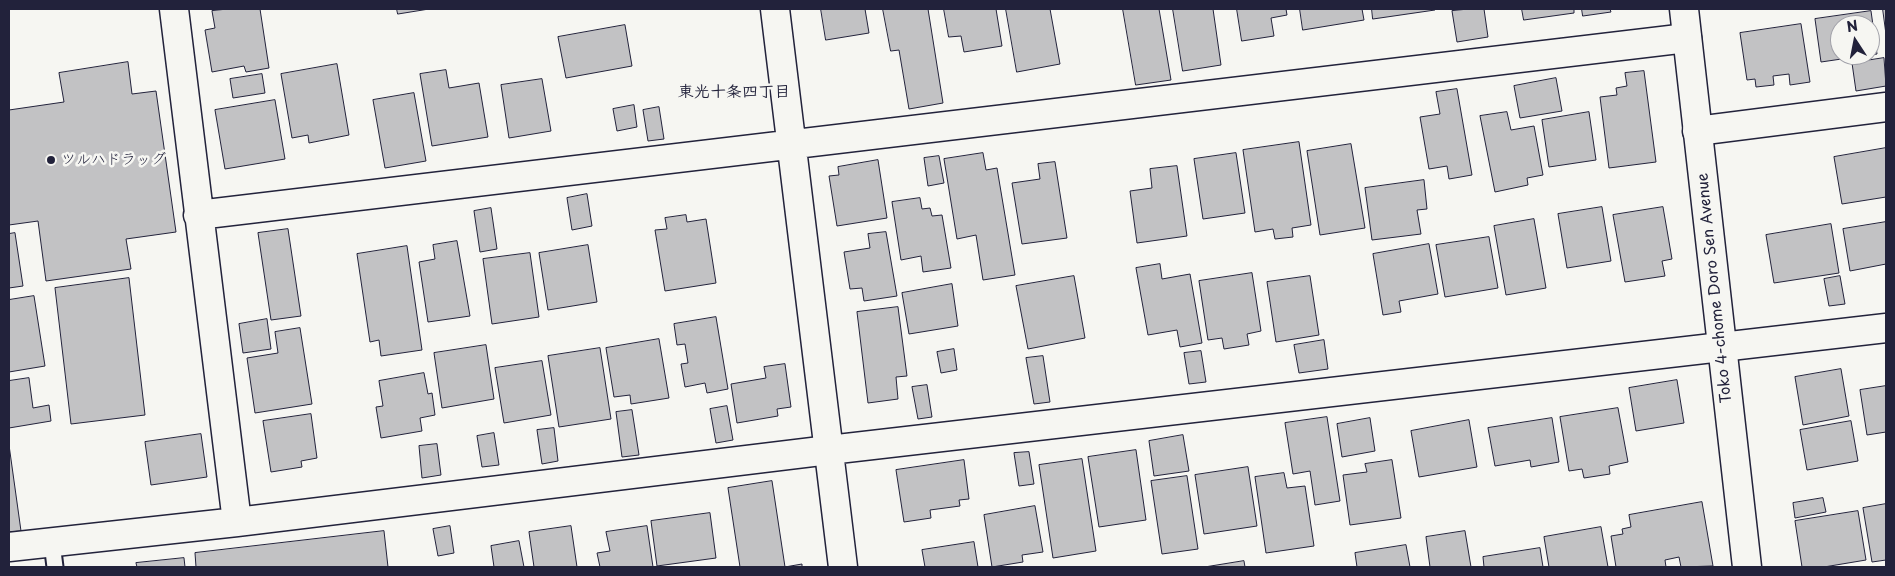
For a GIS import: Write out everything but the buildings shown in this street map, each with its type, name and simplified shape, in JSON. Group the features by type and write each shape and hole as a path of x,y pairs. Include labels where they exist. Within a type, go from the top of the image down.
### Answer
{"street":[{"path":"174,9 237,522"},
{"path":"775,9 843,567"},
{"name":"Toko 4-chome Doro Sen Avenue","path":"1684,9 1747,567"},
{"path":"198,215 1687,38"},
{"path":"1697,131 1886,108"},
{"path":"9,547 53,555 237,522 829,450 1886,328"}],"place":[{"name":"ツルハドラッグ","path":"51,160"}],"district":[{"name":"東光十条四丁目","path":"734,93"}]}
